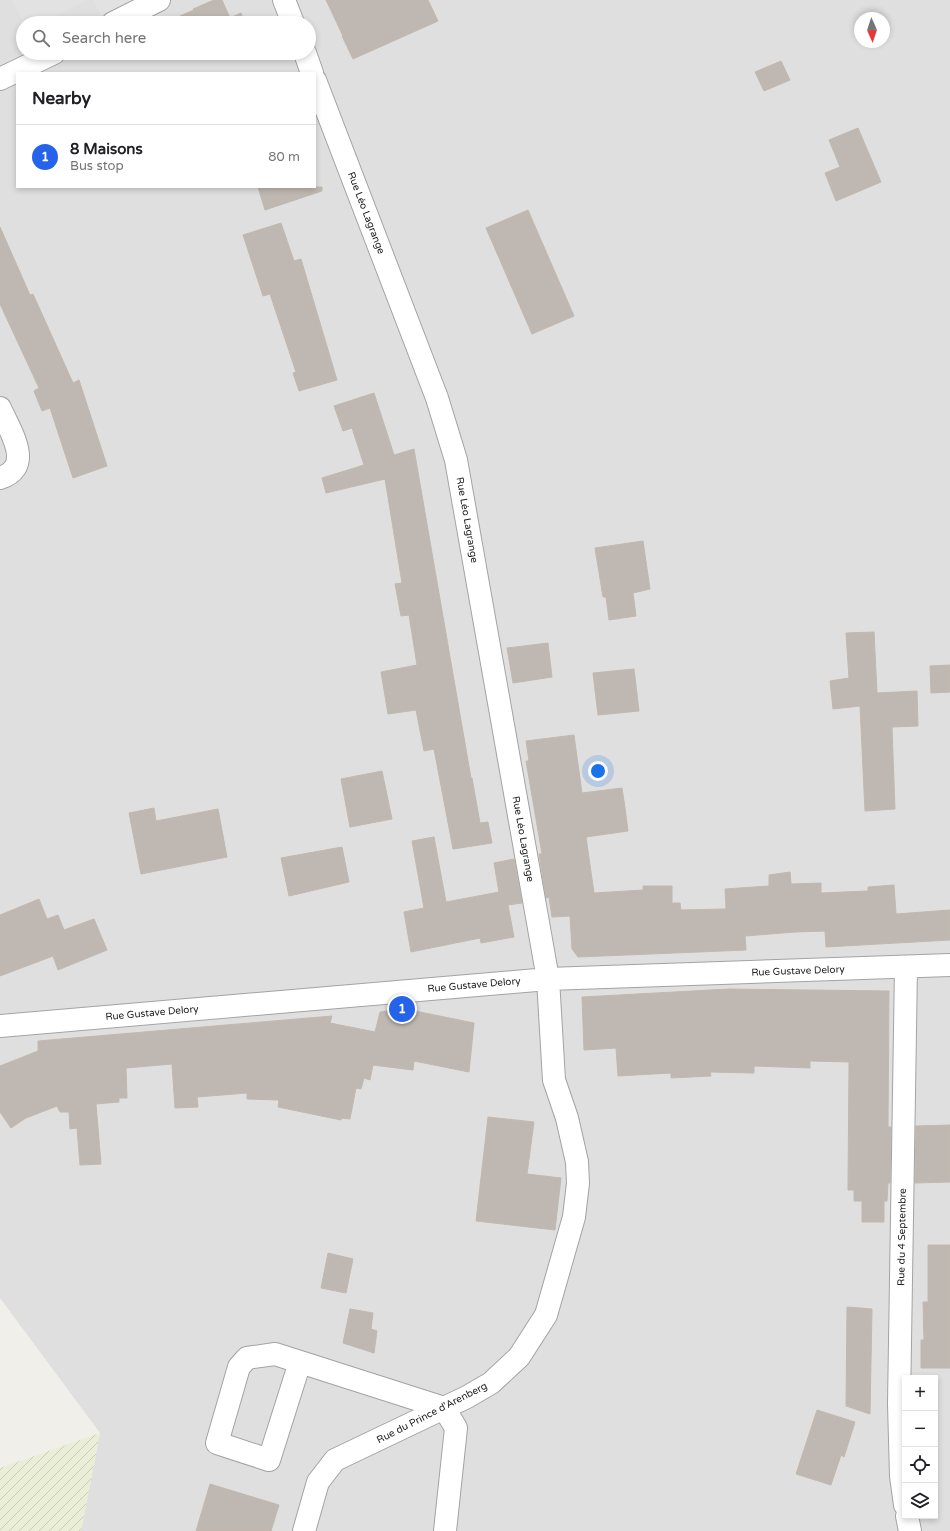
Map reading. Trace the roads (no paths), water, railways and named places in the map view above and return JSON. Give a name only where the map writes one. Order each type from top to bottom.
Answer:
[{"type":"street","points":[[127,16],[159,0]]},
{"type":"street","points":[[284,0],[290,16]]},
{"type":"street","points":[[0,80],[40,60]]},
{"type":"street","points":[[307,60],[312,72]]},
{"type":"street","name":"Rue Léo Lagrange","points":[[316,83],[437,398],[452,446],[465,505],[548,979]]},
{"type":"street","points":[[0,408],[19,454],[18,465],[15,470],[7,476],[0,478]]},
{"type":"street","name":"Rue Gustave Delory","points":[[0,1026],[548,979],[906,968],[950,965]]},
{"type":"street","name":"Rue du 4 Septembre","points":[[902,1483],[899,1404],[906,968]]},
{"type":"street","name":"Rue du Prince d'Arenberg","points":[[304,1531],[318,1482],[335,1460],[444,1408],[491,1383],[519,1357],[546,1316],[574,1217],[578,1183],[577,1162],[567,1118],[554,1080],[548,979]]},
{"type":"street","points":[[300,1362],[269,1460],[217,1443],[239,1367],[247,1358],[275,1354],[444,1408],[456,1428],[445,1531]]},
{"type":"street","points":[[908,1519],[910,1531]]},
{"type":"place","name":"8 Maisons","points":[[402,1009]]}]
